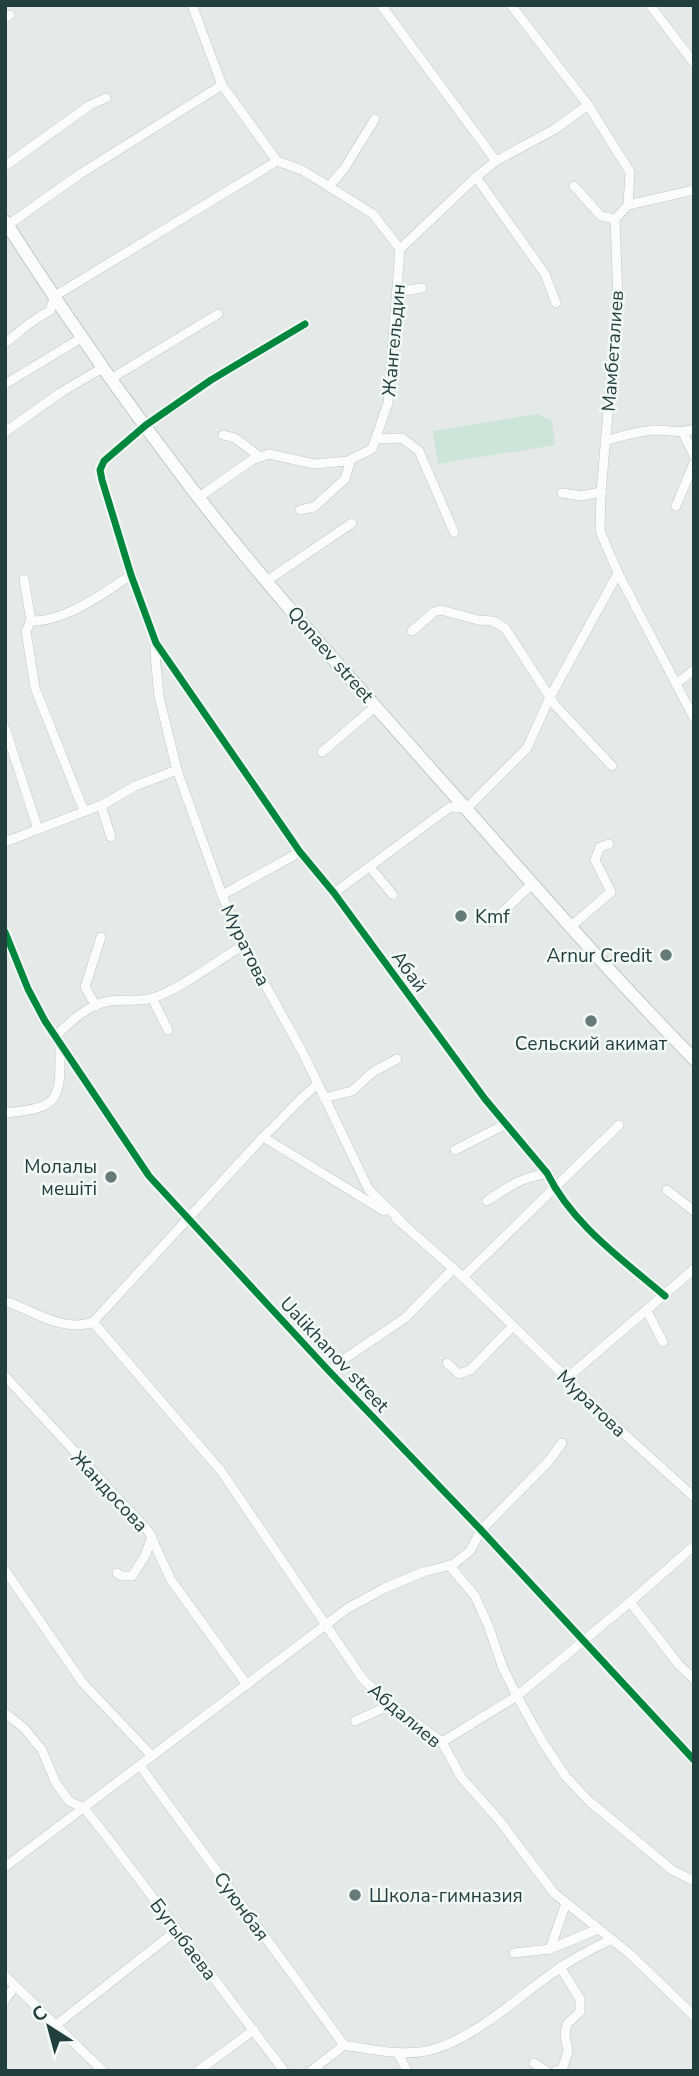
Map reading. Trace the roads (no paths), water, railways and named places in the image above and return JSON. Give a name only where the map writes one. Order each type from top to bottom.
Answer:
[{"type":"main road","name":"Qonaev street","points":[[7,223],[146,425],[268,580],[570,927],[629,993],[693,1057]]},
{"type":"street","points":[[192,5],[222,85],[277,160],[302,170],[373,214],[400,249],[475,177],[496,161],[555,129],[588,104]]},
{"type":"street","points":[[381,5],[496,161]]},
{"type":"street","points":[[511,5],[588,104],[630,172],[628,205]]},
{"type":"street","points":[[650,5],[694,63]]},
{"type":"street","points":[[7,223],[222,85]]},
{"type":"street","points":[[5,166],[90,104],[106,98]]},
{"type":"street","points":[[330,186],[344,169],[375,119]]},
{"type":"street","points":[[5,343],[27,327],[33,319],[50,311],[55,296],[277,160]]},
{"type":"street","points":[[475,177],[545,274],[556,303]]},
{"type":"street","points":[[574,186],[601,216],[615,219],[628,205],[694,190]]},
{"type":"street","name":"Мамбеталиев","points":[[615,219],[618,299],[600,531],[618,573],[694,718]]},
{"type":"street","name":"Жангельдин","points":[[376,439],[388,403],[400,249]]},
{"type":"street","points":[[397,292],[422,288]]},
{"type":"street","points":[[5,432],[60,393],[108,372],[218,314]]},
{"type":"street","points":[[156,643],[131,575],[100,470],[104,461],[146,425],[211,380],[305,324]]},
{"type":"street","points":[[5,384],[83,337]]},
{"type":"street","points":[[605,441],[631,432],[672,430],[683,433],[694,429]]},
{"type":"street","points":[[683,433],[694,455]]},
{"type":"street","points":[[223,435],[235,438],[260,457]]},
{"type":"street","points":[[200,497],[252,460],[269,454],[314,464],[351,459],[372,449],[376,439],[401,438],[419,451],[454,532]]},
{"type":"street","points":[[300,510],[314,507],[345,479],[351,459]]},
{"type":"street","points":[[676,506],[694,463]]},
{"type":"street","points":[[562,493],[581,496],[601,492]]},
{"type":"street","points":[[268,580],[352,523]]},
{"type":"street","points":[[334,893],[450,807],[467,808],[527,748],[550,697],[618,573]]},
{"type":"street","points":[[31,621],[41,622],[93,601],[131,575]]},
{"type":"street","points":[[24,579],[31,621],[26,631],[35,688],[83,811]]},
{"type":"street","points":[[412,631],[434,612],[441,610],[493,621],[505,628],[550,697],[612,766]]},
{"type":"street","points":[[470,629],[480,620]]},
{"type":"street","name":"Муратова","points":[[156,643],[159,697],[177,770],[222,895],[243,945],[318,1084],[369,1191],[694,1497]]},
{"type":"street","name":"Абай","points":[[156,643],[300,852],[334,893],[485,1099],[548,1174],[554,1187],[589,1230],[664,1296]]},
{"type":"street","points":[[676,684],[694,670]]},
{"type":"street","points":[[322,752],[376,706]]},
{"type":"street","points":[[5,728],[38,829]]},
{"type":"street","points":[[5,842],[101,805],[135,786],[177,770]]},
{"type":"street","points":[[101,805],[111,837]]},
{"type":"street","points":[[570,927],[611,892],[595,860],[600,847],[609,844]]},
{"type":"street","points":[[222,895],[300,852]]},
{"type":"street","points":[[370,867],[393,895]]},
{"type":"street","points":[[492,922],[532,884]]},
{"type":"street","name":"Ualikhanov street","points":[[5,932],[28,989],[58,1041],[149,1176],[694,1760]]},
{"type":"street","points":[[96,1006],[85,987],[101,937]]},
{"type":"street","points":[[5,1113],[42,1108],[54,1099],[60,1086],[58,1041],[82,1014],[107,1002],[152,998],[243,945]]},
{"type":"street","points":[[152,998],[168,1030]]},
{"type":"street","points":[[324,1098],[352,1091],[373,1072],[397,1059]]},
{"type":"street","points":[[5,1301],[60,1324],[79,1327],[93,1322],[262,1138],[281,1121],[298,1099],[318,1084]]},
{"type":"street","points":[[455,1150],[506,1124]]},
{"type":"street","points":[[463,1277],[619,1125]]},
{"type":"street","name":"Муратова","points":[[262,1138],[401,1221]]},
{"type":"street","points":[[487,1201],[512,1184],[548,1174]]},
{"type":"street","points":[[667,1190],[694,1211]]},
{"type":"street","points":[[328,1370],[405,1318],[453,1269]]},
{"type":"street","points":[[567,1378],[694,1269]]},
{"type":"street","points":[[647,1311],[663,1342]]},
{"type":"street","name":"Абдалиев","points":[[93,1322],[221,1471],[362,1678],[390,1704],[442,1742],[461,1777],[499,1820],[554,1893],[630,1954],[694,2016]]},
{"type":"street","points":[[447,1363],[459,1374],[470,1370],[513,1326]]},
{"type":"street","name":"Жандосова","points":[[5,1376],[152,1537],[171,1580],[247,1685]]},
{"type":"street","points":[[5,1867],[327,1624],[384,1588],[449,1565],[470,1551],[481,1530],[548,1462],[562,1443]]},
{"type":"street","points":[[117,1573],[121,1576],[132,1576],[145,1556],[152,1537]]},
{"type":"street","points":[[442,1742],[517,1696],[694,1546]]},
{"type":"street","points":[[449,1565],[475,1597],[503,1668],[560,1768],[589,1801],[672,1870],[694,1881]]},
{"type":"street","points":[[5,1570],[82,1682],[152,1756]]},
{"type":"street","points":[[630,1602],[679,1665],[694,1679]]},
{"type":"street","points":[[355,1721],[390,1704]]},
{"type":"street","name":"Бугыбаева","points":[[5,1713],[24,1728],[42,1750],[56,1783],[69,1801],[83,1808],[284,2071]]},
{"type":"street","name":"Суюнбая","points":[[140,1766],[345,2045]]},
{"type":"street","points":[[550,1949],[566,1903]]},
{"type":"street","points":[[514,1953],[550,1949],[598,1929]]},
{"type":"street","points":[[56,2025],[177,1930]]},
{"type":"street","points":[[311,2071],[345,2045],[398,2053],[421,2052],[444,2046],[481,2024],[560,1967],[610,1940]]},
{"type":"street","points":[[556,2071],[562,2070],[568,2051],[565,2035],[568,2024],[580,2012],[580,1999],[560,1967]]},
{"type":"street","points":[[5,1976],[103,2071]]},
{"type":"street","points":[[5,2000],[15,1986]]},
{"type":"street","points":[[198,2071],[254,2030]]},
{"type":"street","points":[[398,2053],[407,2071]]},
{"type":"street","points":[[534,2063],[546,2071]]},
{"type":"place","name":"Kmf","points":[[461,916]]},
{"type":"place","name":"Arnur Credit","points":[[666,955]]},
{"type":"place","name":"Сельский акимат","points":[[591,1021]]},
{"type":"place","name":"Молалы мешіті","points":[[111,1177]]},
{"type":"place","name":"Школа-гимназия","points":[[355,1895]]}]
